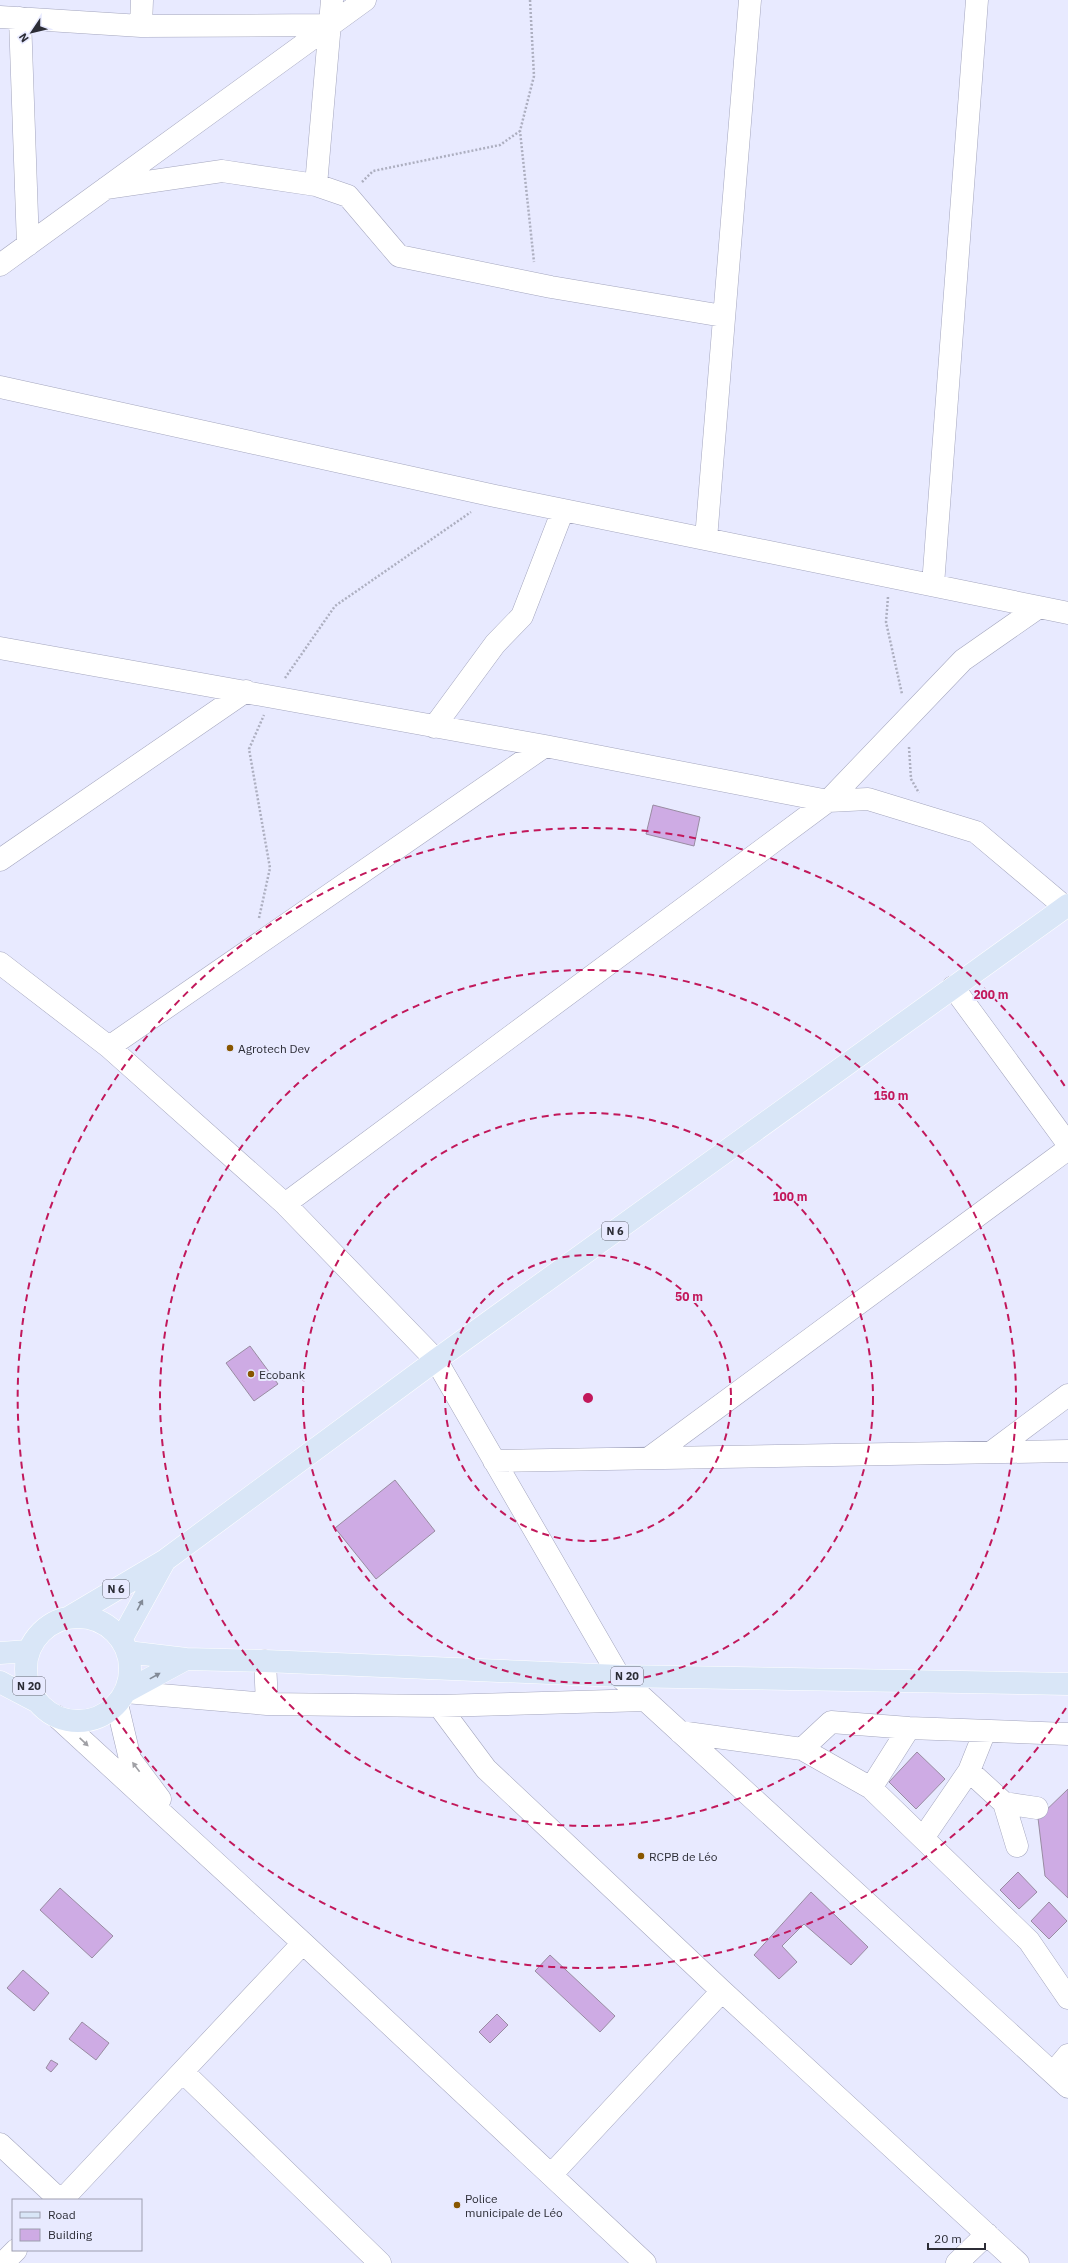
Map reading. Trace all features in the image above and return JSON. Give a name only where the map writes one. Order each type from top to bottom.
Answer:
[{"type":"main road","name":"N 6","points":[[68,1618],[164,1561],[436,1360],[1067,906]]},
{"type":"main road","name":"N 6","points":[[124,1646],[164,1561]]},
{"type":"main road","name":"N 20","points":[[186,1659],[121,1698],[106,1714],[90,1720],[72,1721],[56,1716],[38,1702],[29,1686],[26,1668],[29,1651],[38,1635],[52,1624],[68,1618],[83,1617],[98,1621],[111,1628],[124,1646],[186,1659],[265,1660],[619,1676],[1068,1684]]},
{"type":"main road","points":[[121,1698],[130,1672],[124,1646]]},
{"type":"main road","points":[[0,1653],[29,1651]]},
{"type":"main road","points":[[0,1682],[38,1702]]},
{"type":"street","points":[[141,26],[142,0]]},
{"type":"street","points":[[316,185],[332,0]]},
{"type":"street","points":[[0,264],[365,0]]},
{"type":"street","points":[[706,539],[723,316],[750,0]]},
{"type":"street","points":[[933,585],[977,0]]},
{"type":"street","points":[[28,245],[10,17],[141,26],[330,25]]},
{"type":"street","points":[[106,188],[222,171],[316,185],[348,196],[399,256],[551,286],[723,316]]},
{"type":"street","points":[[0,387],[563,510],[1068,613]]},
{"type":"street","points":[[434,727],[495,644],[522,616],[563,510]]},
{"type":"street","points":[[285,1204],[828,801],[963,660],[1039,607]]},
{"type":"street","points":[[0,648],[246,691],[434,727],[545,746],[828,801],[868,799],[976,832],[1067,906]]},
{"type":"street","points":[[0,860],[246,691]]},
{"type":"street","points":[[109,1047],[545,746]]},
{"type":"street","points":[[0,963],[109,1047],[285,1204],[436,1360],[619,1676],[1060,2080],[1068,2055]]},
{"type":"street","points":[[953,987],[1068,1144]]},
{"type":"street","points":[[649,1458],[1068,1149]]},
{"type":"street","points":[[993,1451],[1068,1396]]},
{"type":"street","points":[[494,1461],[993,1451],[1068,1451]]},
{"type":"street","points":[[265,1660],[267,1704]]},
{"type":"street","points":[[193,1843],[130,1759],[121,1698],[267,1704],[438,1706],[645,1700]]},
{"type":"street","points":[[438,1706],[486,1769],[722,1991],[1018,2263]]},
{"type":"street","points":[[56,1716],[303,1943],[645,2263]]},
{"type":"street","points":[[802,1749],[831,1722],[909,1728],[1068,1734]]},
{"type":"street","points":[[870,1788],[909,1728]]},
{"type":"street","points":[[923,1838],[970,1771],[985,1731]]},
{"type":"street","points":[[680,1732],[802,1749],[870,1788],[1029,1941],[1068,1998]]},
{"type":"street","points":[[970,1771],[1004,1803],[1017,1846]]},
{"type":"street","points":[[1004,1803],[1037,1808]]},
{"type":"street","points":[[62,2199],[303,1943]]},
{"type":"street","points":[[551,2175],[722,1991]]},
{"type":"street","points":[[183,2072],[380,2263]]},
{"type":"street","points":[[0,2144],[60,2199]]},
{"type":"street","points":[[957,2263],[987,2234]]},
{"type":"street","points":[[3,2263],[15,2251]]},
{"type":"path","points":[[530,0],[534,76],[520,131],[534,267],[551,286]]},
{"type":"path","points":[[348,196],[373,171],[500,146],[520,131]]},
{"type":"building","points":[[653,805],[700,817],[694,846],[646,834]]},
{"type":"building","points":[[250,1346],[278,1384],[254,1401],[226,1363]]},
{"type":"building","points":[[395,1480],[435,1531],[376,1579],[335,1528]]},
{"type":"building","points":[[917,1752],[945,1779],[916,1809],[889,1782]]},
{"type":"building","points":[[1068,1789],[1068,1898],[1045,1876],[1038,1818]]},
{"type":"building","points":[[1018,1872],[1037,1892],[1019,1909],[1000,1890]]},
{"type":"building","points":[[60,1888],[113,1936],[92,1958],[40,1910]]},
{"type":"building","points":[[811,1892],[868,1947],[851,1965],[804,1924],[782,1946],[797,1962],[779,1979],[754,1955]]},
{"type":"building","points":[[1049,1902],[1067,1921],[1049,1939],[1031,1921]]},
{"type":"building","points":[[550,1955],[615,2016],[600,2032],[535,1971]]},
{"type":"building","points":[[23,1970],[49,1993],[34,2011],[7,1988]]},
{"type":"building","points":[[497,2014],[508,2025],[490,2043],[479,2032]]},
{"type":"building","points":[[82,2022],[109,2043],[96,2060],[69,2039]]},
{"type":"building","points":[[51,2060],[58,2064],[51,2072],[46,2068]]},
{"type":"place","name":"Agrotech Dev","points":[[230,1048]]},
{"type":"place","name":"Ecobank","points":[[251,1374]]},
{"type":"place","name":"RCPB de Léo","points":[[641,1856]]},
{"type":"place","name":"Police municipale de Léo","points":[[457,2205]]}]
